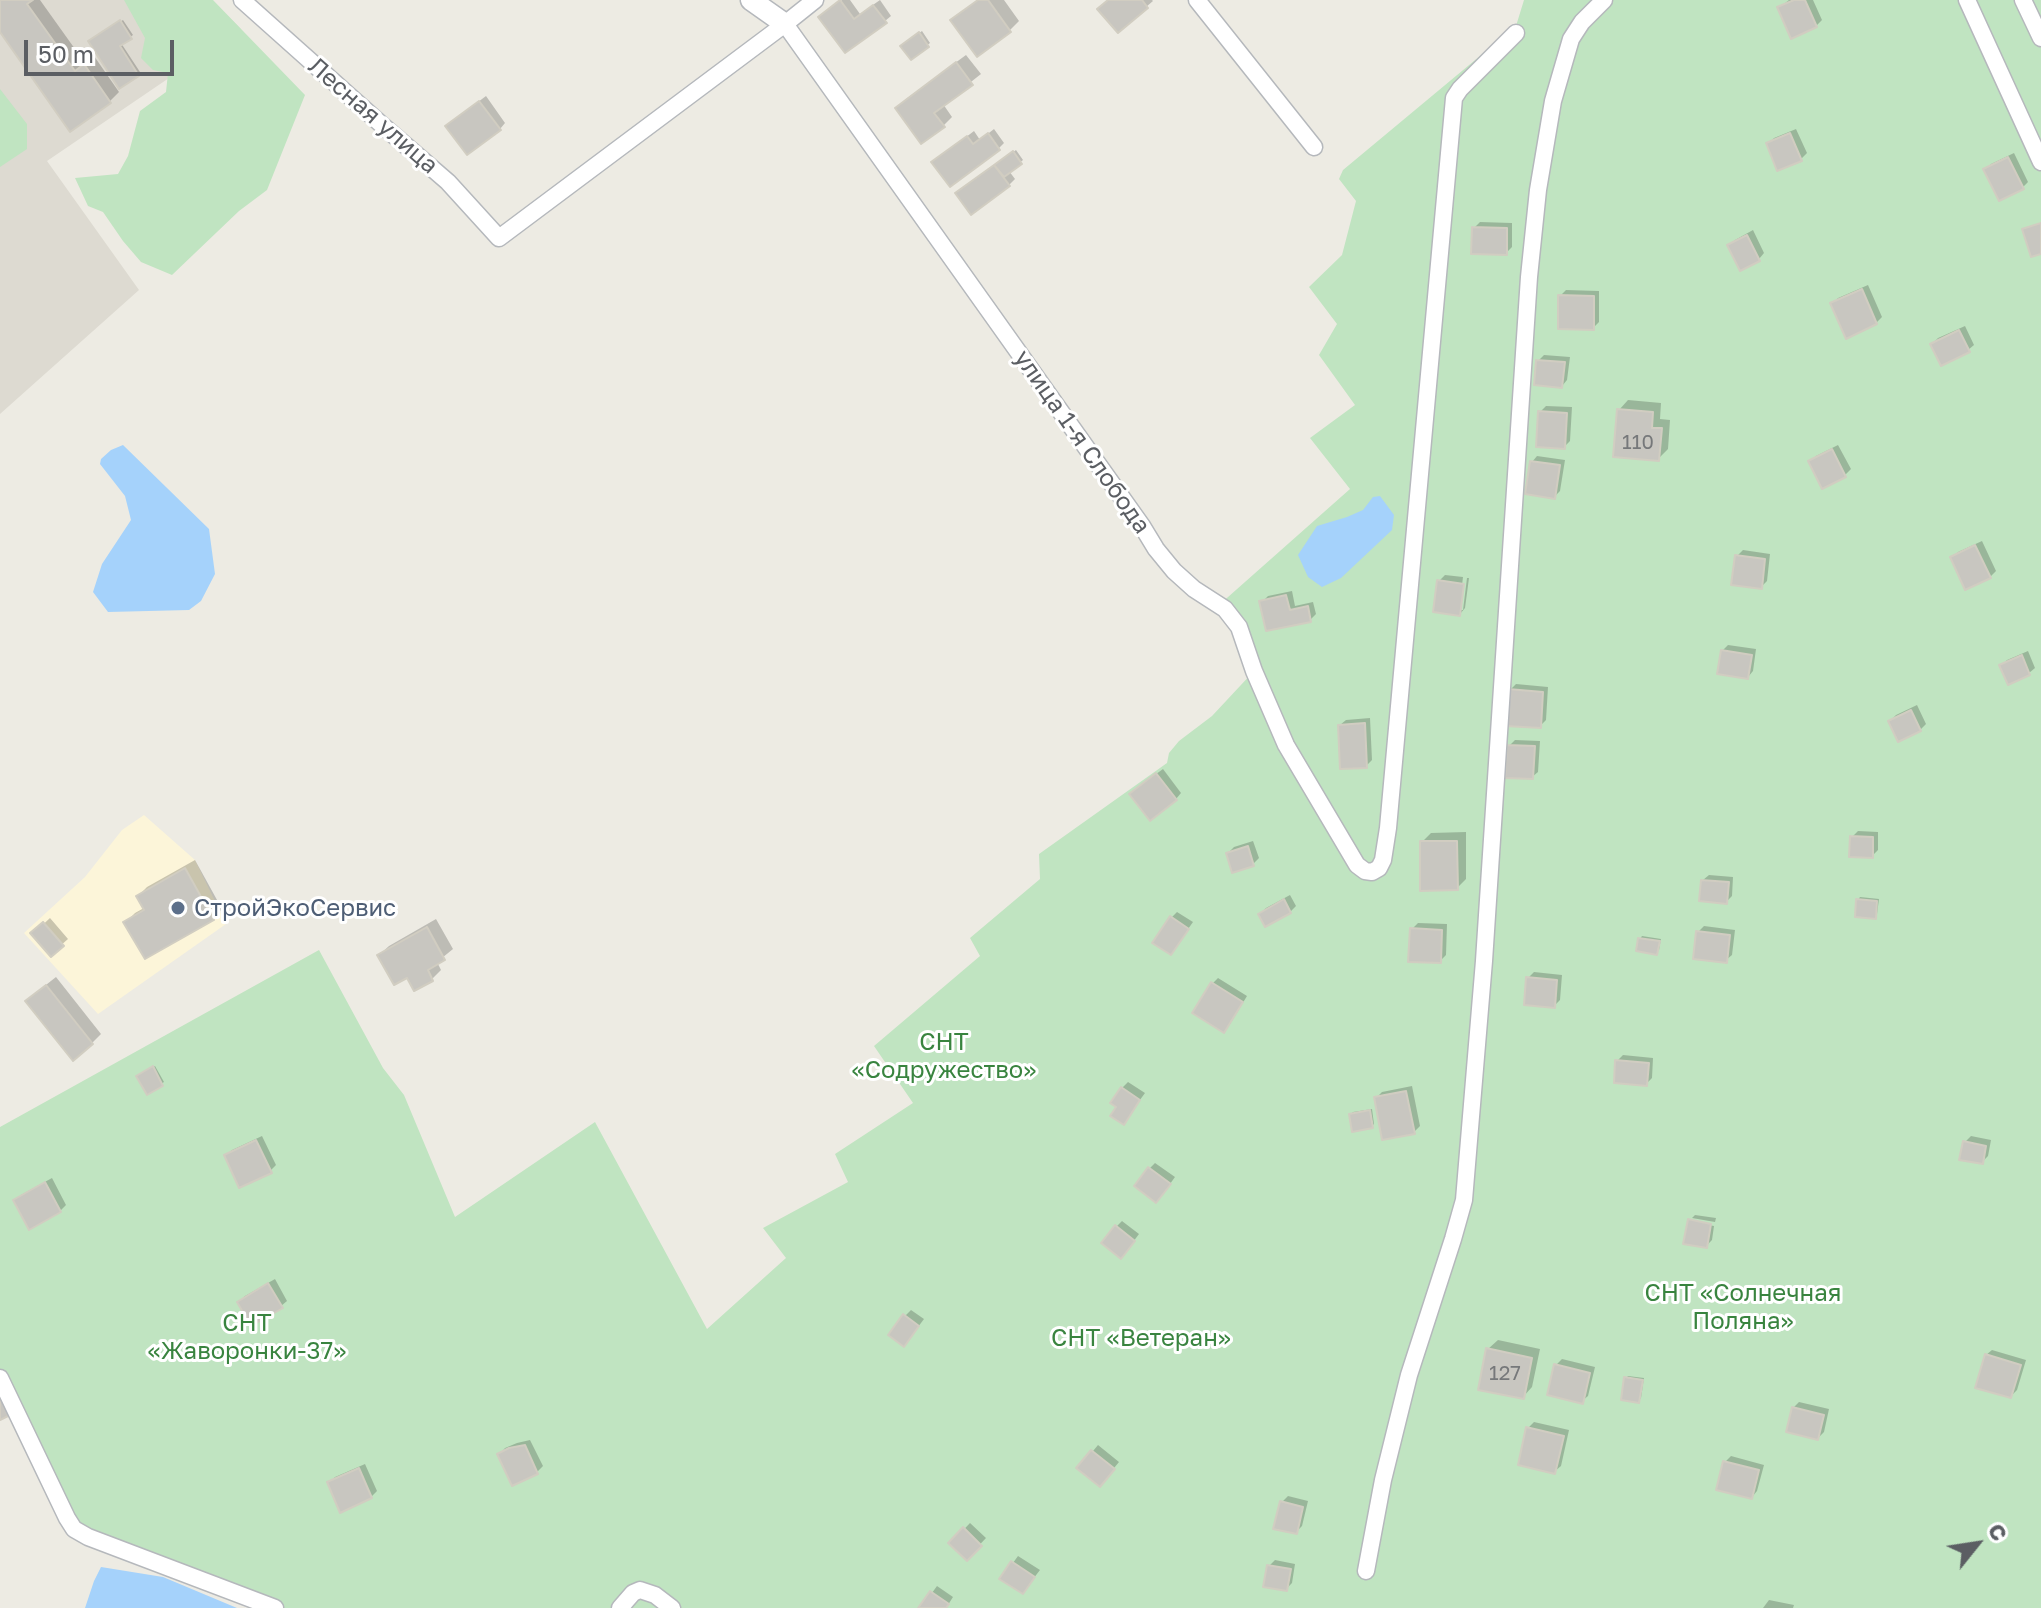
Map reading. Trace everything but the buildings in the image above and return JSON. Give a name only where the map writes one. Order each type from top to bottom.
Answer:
[{"type":"street","name":"Лесная улица","points":[[242,0],[448,182],[499,238],[785,24]]},
{"type":"street","points":[[751,0],[785,24],[815,0]]},
{"type":"street","points":[[1197,0],[1314,147]]},
{"type":"street","points":[[1366,1571],[1383,1480],[1409,1375],[1464,1200],[1484,961],[1529,277],[1538,190],[1553,101],[1571,39],[1582,22],[1604,0]]},
{"type":"street","points":[[1967,0],[2041,162]]},
{"type":"street","points":[[2023,0],[2041,38]]},
{"type":"street","name":"улица 1-я Слобода","points":[[785,24],[1156,549],[1174,571],[1194,589],[1225,609],[1239,627],[1286,745],[1357,865],[1372,872],[1379,868],[1383,860],[1388,828],[1454,98],[1516,33]]},
{"type":"street","points":[[0,1378],[74,1529],[275,1608]]},
{"type":"street","points":[[620,1608],[633,1593],[640,1590],[648,1591],[672,1608]]},
{"type":"shaded area","points":[[0,0],[212,0],[241,29],[47,161],[139,290],[0,414]]},
{"type":"shaded area","points":[[144,815],[195,860],[226,924],[98,1014],[24,933],[85,877],[122,830]]},
{"type":"green space","points":[[124,0],[213,0],[305,95],[267,190],[239,211],[172,275],[141,262],[103,212],[88,206],[75,178],[118,174],[128,156],[140,111],[166,92],[168,73],[153,70],[141,58],[145,38]]},
{"type":"green space","points":[[1524,0],[2041,0],[2041,1608],[275,1608],[74,1529],[0,1377],[0,1127],[319,950],[383,1068],[404,1095],[455,1217],[595,1122],[707,1329],[786,1258],[763,1228],[848,1182],[835,1154],[913,1103],[874,1046],[980,956],[970,938],[1040,879],[1039,854],[1167,763],[1169,753],[1179,741],[1212,716],[1254,671],[1219,605],[1350,489],[1310,438],[1355,405],[1319,355],[1337,324],[1309,287],[1342,255],[1356,201],[1339,179],[1343,170],[1516,26]]},
{"type":"green space","points":[[0,89],[27,124],[27,149],[0,167]]},
{"type":"water","points":[[123,445],[209,529],[215,574],[201,601],[189,610],[108,612],[93,592],[102,564],[131,520],[125,496],[100,464],[111,450]]},
{"type":"water","points":[[1380,496],[1394,515],[1392,530],[1341,578],[1322,587],[1308,577],[1298,555],[1317,526],[1363,510],[1373,497]]},
{"type":"water","points":[[101,1567],[163,1577],[237,1608],[85,1608]]},
{"type":"place","name":"СтройЭкоСервис","points":[[178,908]]},
{"type":"park label","name":"СНТ «Содружество»","points":[[944,1056]]},
{"type":"park label","name":"СНТ «Солнечная Поляна»","points":[[1743,1307]]},
{"type":"park label","name":"СНТ «Жаворонки-37»","points":[[247,1337]]},
{"type":"park label","name":"СНТ «Ветеран»","points":[[1141,1338]]}]
